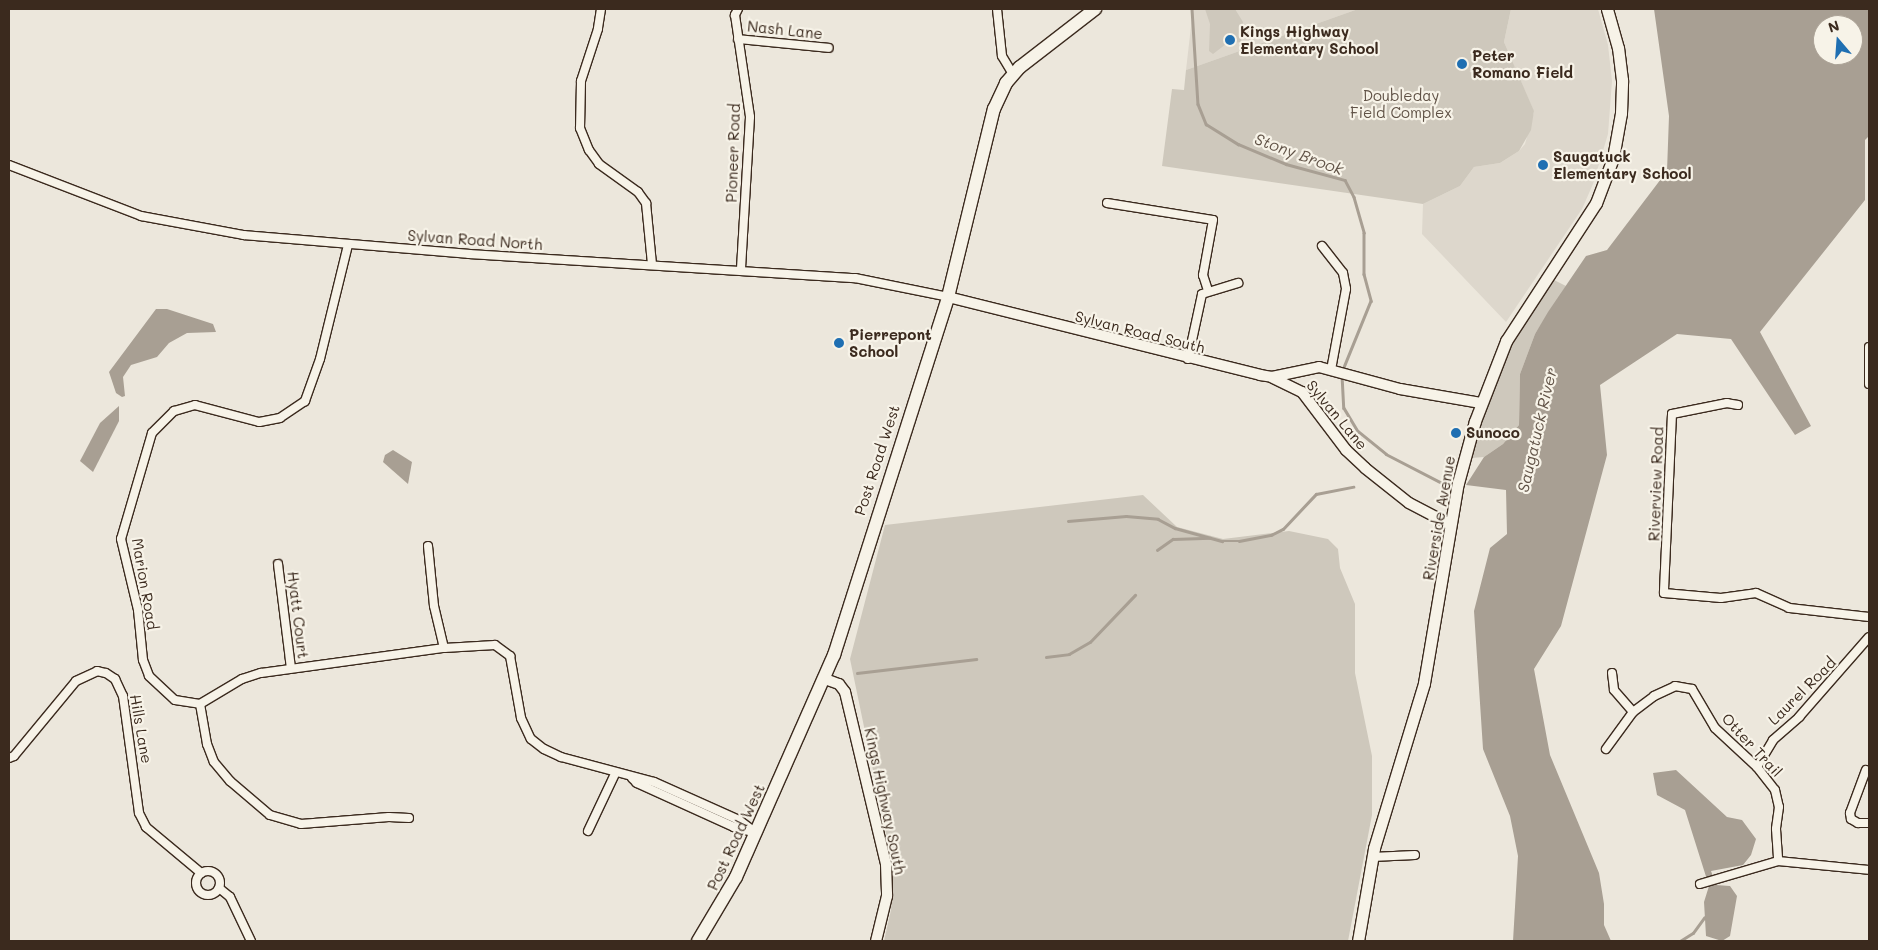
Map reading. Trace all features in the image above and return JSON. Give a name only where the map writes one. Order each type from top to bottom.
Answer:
[{"type":"main road","name":"Post Road West","points":[[698,941],[722,903],[756,833],[825,679],[948,298],[988,126],[1002,91],[1013,74],[1045,45],[1095,9]]},
{"type":"main road","name":"Riverside Avenue","points":[[1358,941],[1372,857],[1424,683],[1458,486],[1481,403],[1506,341],[1586,221],[1610,169],[1619,130],[1622,80],[1618,48],[1607,9]]},
{"type":"street","points":[[600,9],[598,29],[581,80],[580,128],[589,150],[599,164],[638,192],[646,203],[652,264]]},
{"type":"street","name":"Pioneer Road","points":[[738,9],[735,15],[750,117],[741,270]]},
{"type":"street","points":[[997,9],[1002,56],[1013,74]]},
{"type":"street","name":"Nash Lane","points":[[738,39],[829,48]]},
{"type":"street","name":"Sylvan Road North","points":[[9,165],[95,200],[156,220],[244,235],[348,244],[875,280],[948,298]]},
{"type":"street","points":[[1107,203],[1213,220],[1203,275],[1208,290]]},
{"type":"street","name":"Marion Road","points":[[200,704],[182,703],[167,696],[149,676],[144,660],[138,610],[122,539],[149,440],[165,418],[185,408],[211,407],[240,418],[270,421],[288,415],[305,402],[320,359],[348,244]]},
{"type":"street","points":[[1322,246],[1337,262],[1346,289],[1335,371]]},
{"type":"street","points":[[1188,359],[1197,304],[1208,290],[1238,282]]},
{"type":"street","name":"Sylvan Road South","points":[[948,298],[1188,359],[1272,377],[1313,367],[1406,390],[1481,403]]},
{"type":"street","points":[[1869,347],[1869,384]]},
{"type":"street","name":"Sylvan Road South","points":[[1302,392],[1299,381],[1303,374],[1335,371]]},
{"type":"street","name":"Sylvan Lane","points":[[1272,377],[1302,392],[1352,457],[1409,503],[1451,525]]},
{"type":"street","name":"Riverview Road","points":[[1738,404],[1727,403],[1672,414],[1664,593],[1714,598],[1756,593],[1789,608],[1869,617]]},
{"type":"street","points":[[428,546],[434,606],[444,648]]},
{"type":"street","name":"Hyatt Court","points":[[278,564],[292,668]]},
{"type":"street","name":"Laurel Road","points":[[1757,767],[1772,740],[1799,717],[1869,637]]},
{"type":"street","points":[[409,818],[389,817],[301,824],[270,815],[230,781],[214,762],[206,744],[200,704],[249,675],[487,643],[503,649],[512,661],[521,718],[531,739],[561,757],[632,778],[637,783],[734,827],[756,833]]},
{"type":"street","name":"Hills Lane","points":[[9,758],[14,756],[76,681],[97,671],[106,673],[115,679],[123,696],[138,813],[146,827],[201,873],[209,871],[216,874],[220,880],[219,888],[230,897],[251,941]]},
{"type":"street","points":[[1612,673],[1614,690],[1633,712]]},
{"type":"street","name":"Kings Highway South","points":[[825,679],[839,684],[845,692],[886,864],[887,896],[876,941]]},
{"type":"street","name":"Otter Trail","points":[[1606,748],[1633,712],[1670,688],[1692,689],[1715,728],[1757,767],[1775,790],[1779,807],[1776,829],[1778,861]]},
{"type":"street","points":[[1866,770],[1850,813],[1851,819],[1858,823],[1869,823]]},
{"type":"street","points":[[588,831],[616,774]]},
{"type":"street","points":[[1372,857],[1416,855]]},
{"type":"street","points":[[1701,883],[1778,861],[1869,870]]},
{"type":"street","points":[[201,873],[196,883],[200,893],[211,895],[219,888]]},
{"type":"shaded area","name":"Kings Highway Elementary School","points":[[1193,9],[1358,9],[1186,70]]},
{"type":"shaded area","name":"Saugatuck Elementary School","points":[[1511,9],[1598,9],[1608,45],[1612,81],[1608,134],[1593,184],[1582,209],[1506,322],[1422,234],[1423,204],[1460,186],[1474,167],[1500,163],[1519,151],[1525,144],[1534,112],[1504,42]]},
{"type":"green space","points":[[1205,9],[1235,9],[1243,22],[1241,42],[1226,44],[1213,54],[1209,51],[1210,24]]},
{"type":"green space","name":"Doubleday Field Complex","points":[[1358,9],[1511,9],[1504,42],[1534,111],[1531,130],[1519,151],[1500,163],[1474,167],[1460,186],[1423,204],[1162,166],[1172,89],[1184,90],[1186,70]]},
{"type":"green space","points":[[1554,280],[1566,286],[1535,334],[1520,374],[1519,425],[1503,444],[1484,457],[1471,458],[1482,418],[1503,364],[1521,328]]},
{"type":"green space","points":[[1143,495],[1177,527],[1223,539],[1289,531],[1328,539],[1338,549],[1340,568],[1355,604],[1355,673],[1372,756],[1372,815],[1348,941],[884,941],[891,910],[893,867],[850,659],[885,525]]},
{"type":"water","name":"Saugatuck River","points":[[1654,9],[1869,9],[1869,136],[1865,140],[1865,200],[1760,332],[1811,426],[1795,435],[1731,339],[1677,334],[1600,385],[1607,455],[1561,626],[1534,669],[1550,755],[1599,873],[1604,904],[1604,925],[1611,941],[1513,941],[1518,856],[1510,816],[1483,749],[1474,611],[1490,548],[1507,534],[1506,490],[1466,485],[1484,457],[1503,444],[1519,425],[1520,374],[1535,334],[1548,312],[1586,256],[1607,250],[1667,171],[1669,116]]},
{"type":"water","points":[[156,309],[167,309],[213,324],[216,332],[187,333],[169,343],[157,357],[131,365],[123,377],[125,396],[122,397],[116,393],[109,372]]},
{"type":"water","points":[[119,406],[119,421],[93,472],[80,461],[100,423]]},
{"type":"water","points":[[393,450],[412,462],[408,484],[383,462],[385,455]]},
{"type":"water","points":[[1676,770],[1727,817],[1742,820],[1756,839],[1751,855],[1743,865],[1711,871],[1716,885],[1730,886],[1737,896],[1730,936],[1722,941],[1706,936],[1704,902],[1709,886],[1685,810],[1657,795],[1653,773]]},
{"type":"waterway","name":"Stony Brook","points":[[1192,9],[1198,104],[1206,124],[1238,144],[1286,164],[1345,180],[1354,197],[1364,233],[1364,274],[1371,301],[1343,370]]},
{"type":"waterway","name":"Stony Brook","points":[[1342,375],[1344,408],[1358,431],[1386,454],[1448,486],[1454,486]]},
{"type":"waterway","points":[[1068,521],[1126,516],[1158,519],[1175,528],[1222,541],[1239,541],[1271,535],[1283,529],[1316,494],[1353,487]]},
{"type":"waterway","points":[[1157,550],[1173,539],[1210,538]]},
{"type":"waterway","points":[[1046,657],[1069,654],[1090,642],[1135,595]]},
{"type":"waterway","points":[[857,673],[976,659]]},
{"type":"waterway","points":[[1680,941],[1693,933],[1704,918]]},
{"type":"place","name":"Kings Highway Elementary School","points":[[1230,40]]},
{"type":"place","name":"Peter Romano Field","points":[[1462,64]]},
{"type":"place","name":"Saugatuck Elementary School","points":[[1543,165]]},
{"type":"place","name":"Pierrepont School","points":[[839,343]]},
{"type":"place","name":"Sunoco","points":[[1456,433]]}]
